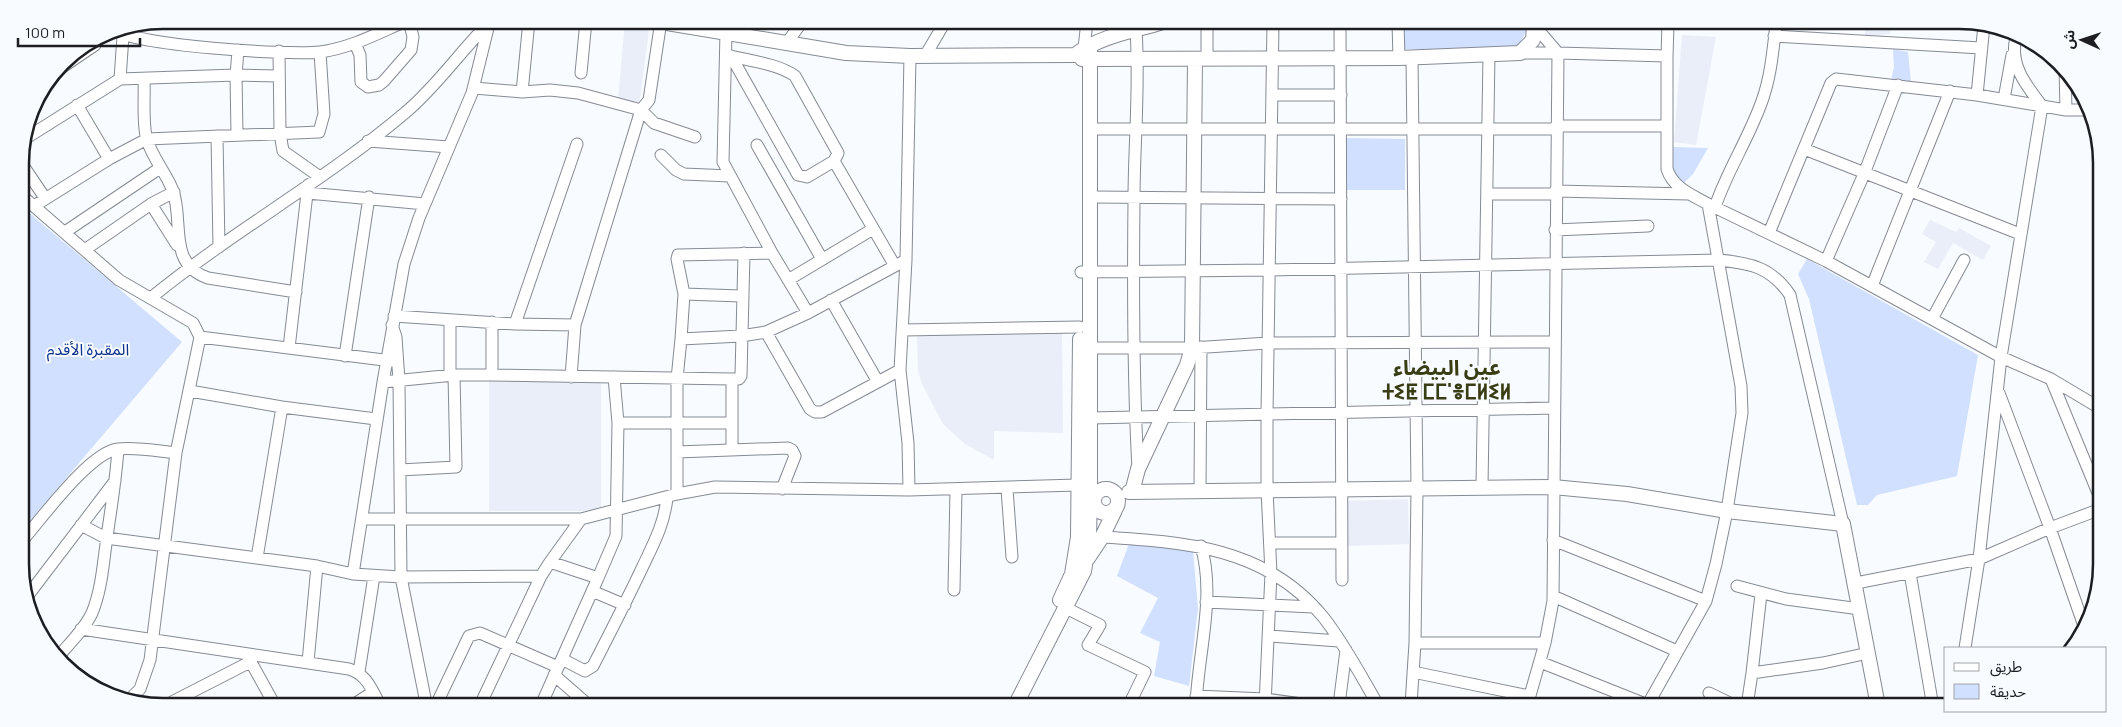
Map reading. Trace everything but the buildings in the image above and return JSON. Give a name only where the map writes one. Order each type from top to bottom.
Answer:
[{"type":"main road","points":[[706,29],[846,53],[925,56],[1085,51],[1138,59],[1201,60],[1406,58],[1520,53],[1533,40],[1534,29]]},
{"type":"main road","points":[[1085,51],[1139,29]]},
{"type":"main road","points":[[1085,51],[1091,128],[1091,197],[1080,327],[1088,488],[1093,505],[1087,560]]},
{"type":"main road","points":[[1010,698],[1072,574],[1088,488],[1090,348],[1086,272],[1085,51]]},
{"type":"main road","points":[[1093,505],[1103,513],[1116,506],[1131,492],[1138,469],[1196,347],[1193,270],[1195,127],[1201,60]]},
{"type":"main road","points":[[1088,488],[1131,492],[1554,487],[1626,494],[1727,511],[1843,524],[1856,583],[1876,698]]},
{"type":"main road","points":[[1019,698],[1078,584],[1087,560],[1102,537],[1116,506],[1116,495],[1088,488]]},
{"type":"street","points":[[125,34],[238,50],[320,52],[355,43],[388,29]]},
{"type":"street","points":[[355,43],[360,55],[361,82],[368,87],[380,85],[411,50],[413,37],[410,29]]},
{"type":"street","points":[[152,297],[191,266],[308,189],[320,177],[407,111],[429,90],[484,29]]},
{"type":"street","points":[[425,698],[401,577],[399,381],[392,361],[393,320],[404,264],[425,204],[474,88],[488,29]]},
{"type":"street","points":[[522,92],[528,29]]},
{"type":"street","points":[[581,73],[585,29]]},
{"type":"street","points":[[571,376],[575,325],[641,110],[649,100],[658,29]]},
{"type":"street","points":[[786,44],[797,29]]},
{"type":"street","points":[[925,56],[941,29]]},
{"type":"street","points":[[1085,51],[1087,29]]},
{"type":"street","points":[[1201,60],[1206,29]]},
{"type":"street","points":[[1265,698],[1271,573],[1267,490],[1273,29]]},
{"type":"street","points":[[1340,29],[1342,129],[1340,490],[1342,580]]},
{"type":"street","points":[[1399,29],[1406,58],[1414,130],[1417,489],[1415,643],[1412,698]]},
{"type":"street","points":[[1529,698],[1545,643],[1553,596],[1554,265],[1558,53],[1538,29]]},
{"type":"street","points":[[1668,29],[1666,126],[1667,169],[1670,180],[1711,206],[1826,261],[2002,357],[2051,379],[2093,404]]},
{"type":"street","points":[[1136,30],[1138,59],[1134,198],[1133,348],[1138,469]]},
{"type":"street","points":[[1652,698],[1706,602],[1727,511],[1742,400],[1718,260],[1711,206],[1722,187],[1762,102],[1770,71],[1775,30],[1981,48]]},
{"type":"street","points":[[1977,95],[1983,31]]},
{"type":"street","points":[[726,32],[729,55],[722,156],[730,176],[772,253],[808,313]]},
{"type":"street","points":[[118,37],[120,80]]},
{"type":"street","points":[[2004,100],[2015,43]]},
{"type":"street","points":[[1965,647],[1979,559],[2002,357],[2020,234],[2042,106],[2020,76],[2015,43]]},
{"type":"street","points":[[237,135],[236,74],[238,50]]},
{"type":"street","points":[[279,51],[280,132],[284,151],[320,177]]},
{"type":"street","points":[[34,206],[109,159],[147,139],[280,132],[315,133],[321,130],[324,114],[320,52]]},
{"type":"street","points":[[1520,53],[1668,56]]},
{"type":"street","points":[[1482,488],[1487,194],[1486,128],[1489,54]]},
{"type":"street","points":[[729,55],[790,72],[795,76],[838,153],[834,161],[807,177],[798,175],[729,55]]},
{"type":"street","points":[[909,490],[908,443],[900,370],[906,260],[910,56]]},
{"type":"street","points":[[32,135],[120,80],[236,74],[279,76]]},
{"type":"street","points":[[144,79],[147,139],[160,168],[174,192],[180,249]]},
{"type":"street","points":[[1769,233],[1834,79],[1898,84],[2066,110],[2082,110]]},
{"type":"street","points":[[2065,80],[2066,110]]},
{"type":"street","points":[[1826,261],[1864,174],[1898,84]]},
{"type":"street","points":[[474,88],[522,92],[550,90],[569,92],[641,110],[654,123],[695,137]]},
{"type":"street","points":[[1872,286],[1950,91]]},
{"type":"street","points":[[1273,95],[1341,95]]},
{"type":"street","points":[[77,105],[109,159]]},
{"type":"street","points":[[1091,128],[1195,127],[1414,130],[1666,126]]},
{"type":"street","points":[[217,136],[219,247]]},
{"type":"street","points":[[368,142],[449,147]]},
{"type":"street","points":[[515,324],[577,144]]},
{"type":"street","points":[[757,145],[822,259]]},
{"type":"street","points":[[1804,149],[2020,234]]},
{"type":"street","points":[[661,155],[680,172],[730,176]]},
{"type":"street","points":[[834,161],[895,266]]},
{"type":"street","points":[[65,232],[160,168]]},
{"type":"street","points":[[29,174],[45,198]]},
{"type":"street","points":[[308,189],[425,204]]},
{"type":"street","points":[[289,348],[308,189]]},
{"type":"street","points":[[86,249],[151,204],[174,192]]},
{"type":"street","points":[[1487,194],[1691,194]]},
{"type":"street","points":[[1091,197],[1194,196],[1341,199]]},
{"type":"street","points":[[345,356],[369,197]]},
{"type":"street","points":[[29,202],[86,249],[119,280],[152,297],[193,322],[200,337],[176,453],[148,672],[140,689],[134,695]]},
{"type":"street","points":[[151,204],[191,266],[201,276],[296,292]]},
{"type":"street","points":[[1555,230],[1648,226]]},
{"type":"street","points":[[788,280],[873,229]]},
{"type":"street","points":[[383,382],[452,376],[492,375],[739,379],[741,376],[744,253]]},
{"type":"street","points":[[439,698],[470,636],[480,633],[558,667],[589,670],[625,605],[663,522],[672,496],[677,452],[677,379],[684,294],[677,259],[678,255],[772,253]]},
{"type":"street","points":[[681,339],[741,336],[766,332],[808,313],[906,260]]},
{"type":"street","points":[[1086,272],[1554,265],[1718,260],[1746,263],[1765,270],[1781,281],[1790,295],[1843,524]]},
{"type":"street","points":[[1932,319],[1964,260]]},
{"type":"street","points":[[684,294],[742,296]]},
{"type":"street","points":[[831,300],[878,382]]},
{"type":"street","points":[[393,320],[450,320],[575,325]]},
{"type":"street","points":[[400,470],[456,467],[450,320]]},
{"type":"street","points":[[492,322],[492,375]]},
{"type":"street","points":[[903,330],[1080,327]]},
{"type":"street","points":[[766,332],[810,408],[815,412],[822,412],[900,370]]},
{"type":"street","points":[[200,337],[392,361]]},
{"type":"street","points":[[1090,348],[1485,341],[1554,342]]},
{"type":"street","points":[[1196,347],[1200,415],[1200,490]]},
{"type":"street","points":[[353,574],[376,419],[383,382],[392,361]]},
{"type":"street","points":[[544,698],[616,536],[618,423],[614,377]]},
{"type":"street","points":[[732,379],[732,450]]},
{"type":"street","points":[[2051,379],[2093,482]]},
{"type":"street","points":[[190,391],[282,407],[376,419]]},
{"type":"street","points":[[1998,392],[2050,528],[2082,619]]},
{"type":"street","points":[[257,558],[282,407]]},
{"type":"street","points":[[1090,418],[1553,408]]},
{"type":"street","points":[[618,423],[732,423]]},
{"type":"street","points":[[677,452],[788,448],[792,450],[795,456],[782,489]]},
{"type":"street","points":[[29,533],[86,468],[108,452],[118,449],[176,453]]},
{"type":"street","points":[[62,652],[91,614],[97,599],[116,480],[118,449]]},
{"type":"street","points":[[31,591],[116,480]]},
{"type":"street","points":[[362,519],[581,520],[672,496],[715,487],[909,490],[1088,488]]},
{"type":"street","points":[[1007,489],[1012,557]]},
{"type":"street","points":[[954,590],[956,490]]},
{"type":"street","points":[[1856,583],[1979,559],[2050,528],[2093,512]]},
{"type":"street","points":[[483,698],[541,576],[581,520]]},
{"type":"street","points":[[81,525],[106,538],[317,566],[353,574],[401,577],[541,576]]},
{"type":"street","points":[[1102,537],[1175,542],[1201,546],[1244,560],[1271,573],[1313,607],[1342,646],[1374,698]]},
{"type":"street","points":[[1553,540],[1706,602]]},
{"type":"street","points":[[1270,543],[1341,543]]},
{"type":"street","points":[[1196,698],[1206,602],[1207,566],[1201,546]]},
{"type":"street","points":[[550,562],[598,578]]},
{"type":"street","points":[[308,662],[317,566]]},
{"type":"street","points":[[1910,573],[1931,698]]},
{"type":"street","points":[[374,576],[359,672],[376,698]]},
{"type":"street","points":[[1737,586],[1761,594],[1860,609]]},
{"type":"street","points":[[592,591],[625,605]]},
{"type":"street","points":[[1748,698],[1761,594]]},
{"type":"street","points":[[1553,596],[1677,651]]},
{"type":"street","points":[[1206,602],[1270,607],[1313,607]]},
{"type":"street","points":[[1066,608],[1100,625],[1088,645],[1145,672],[1133,698]]},
{"type":"street","points":[[81,629],[248,658],[308,662],[359,672]]},
{"type":"street","points":[[1269,636],[1342,646]]},
{"type":"street","points":[[1415,643],[1545,643]]},
{"type":"street","points":[[1339,698],[1342,646]]},
{"type":"street","points":[[1752,673],[1822,663],[1868,653]]},
{"type":"street","points":[[179,698],[248,658]]},
{"type":"street","points":[[248,658],[270,698]]},
{"type":"street","points":[[1540,662],[1630,698]]},
{"type":"street","points":[[558,667],[582,698]]},
{"type":"street","points":[[1414,672],[1516,698]]},
{"type":"street","points":[[1709,693],[1719,698]]},
{"type":"shaded area","points":[[624,29],[649,29],[639,106],[618,100]]},
{"type":"shaded area","points":[[1865,29],[1891,29],[1890,34],[1865,36]]},
{"type":"shaded area","points":[[1682,35],[1716,37],[1696,145],[1674,142]]},
{"type":"shaded area","points":[[1930,220],[1956,232],[1959,228],[1991,246],[1983,260],[1953,243],[1938,269],[1924,262],[1936,242],[1922,234]]},
{"type":"shaded area","points":[[1062,332],[1063,433],[994,431],[994,460],[965,444],[943,424],[922,384],[918,370],[917,333]]},
{"type":"shaded area","points":[[489,380],[601,380],[601,511],[489,511]]},
{"type":"shaded area","points":[[1408,499],[1409,544],[1347,546],[1346,501]]},
{"type":"green space","points":[[1404,29],[1527,30],[1519,44],[1503,50],[1405,49]]},
{"type":"green space","points":[[1893,49],[1908,52],[1911,82],[1891,80],[1894,67]]},
{"type":"green space","points":[[1346,138],[1405,139],[1405,190],[1346,190]]},
{"type":"green space","points":[[1673,147],[1708,148],[1693,174],[1684,183],[1673,171]]},
{"type":"green space","name":"المقبرة الأقدم","points":[[29,213],[182,342],[29,522]]},
{"type":"green space","points":[[1807,259],[1978,355],[1957,476],[1877,495],[1868,505],[1857,505],[1809,299],[1798,274]]},
{"type":"green space","points":[[1129,544],[1193,551],[1198,608],[1189,686],[1154,676],[1160,642],[1140,633],[1158,598],[1117,576]]},
{"type":"district","name":"عين البيضاء ⵜⵉⵟ ⵎⵎ'ⴻⵎⵍⵉⵍ","points":[[1447,379]]}]
